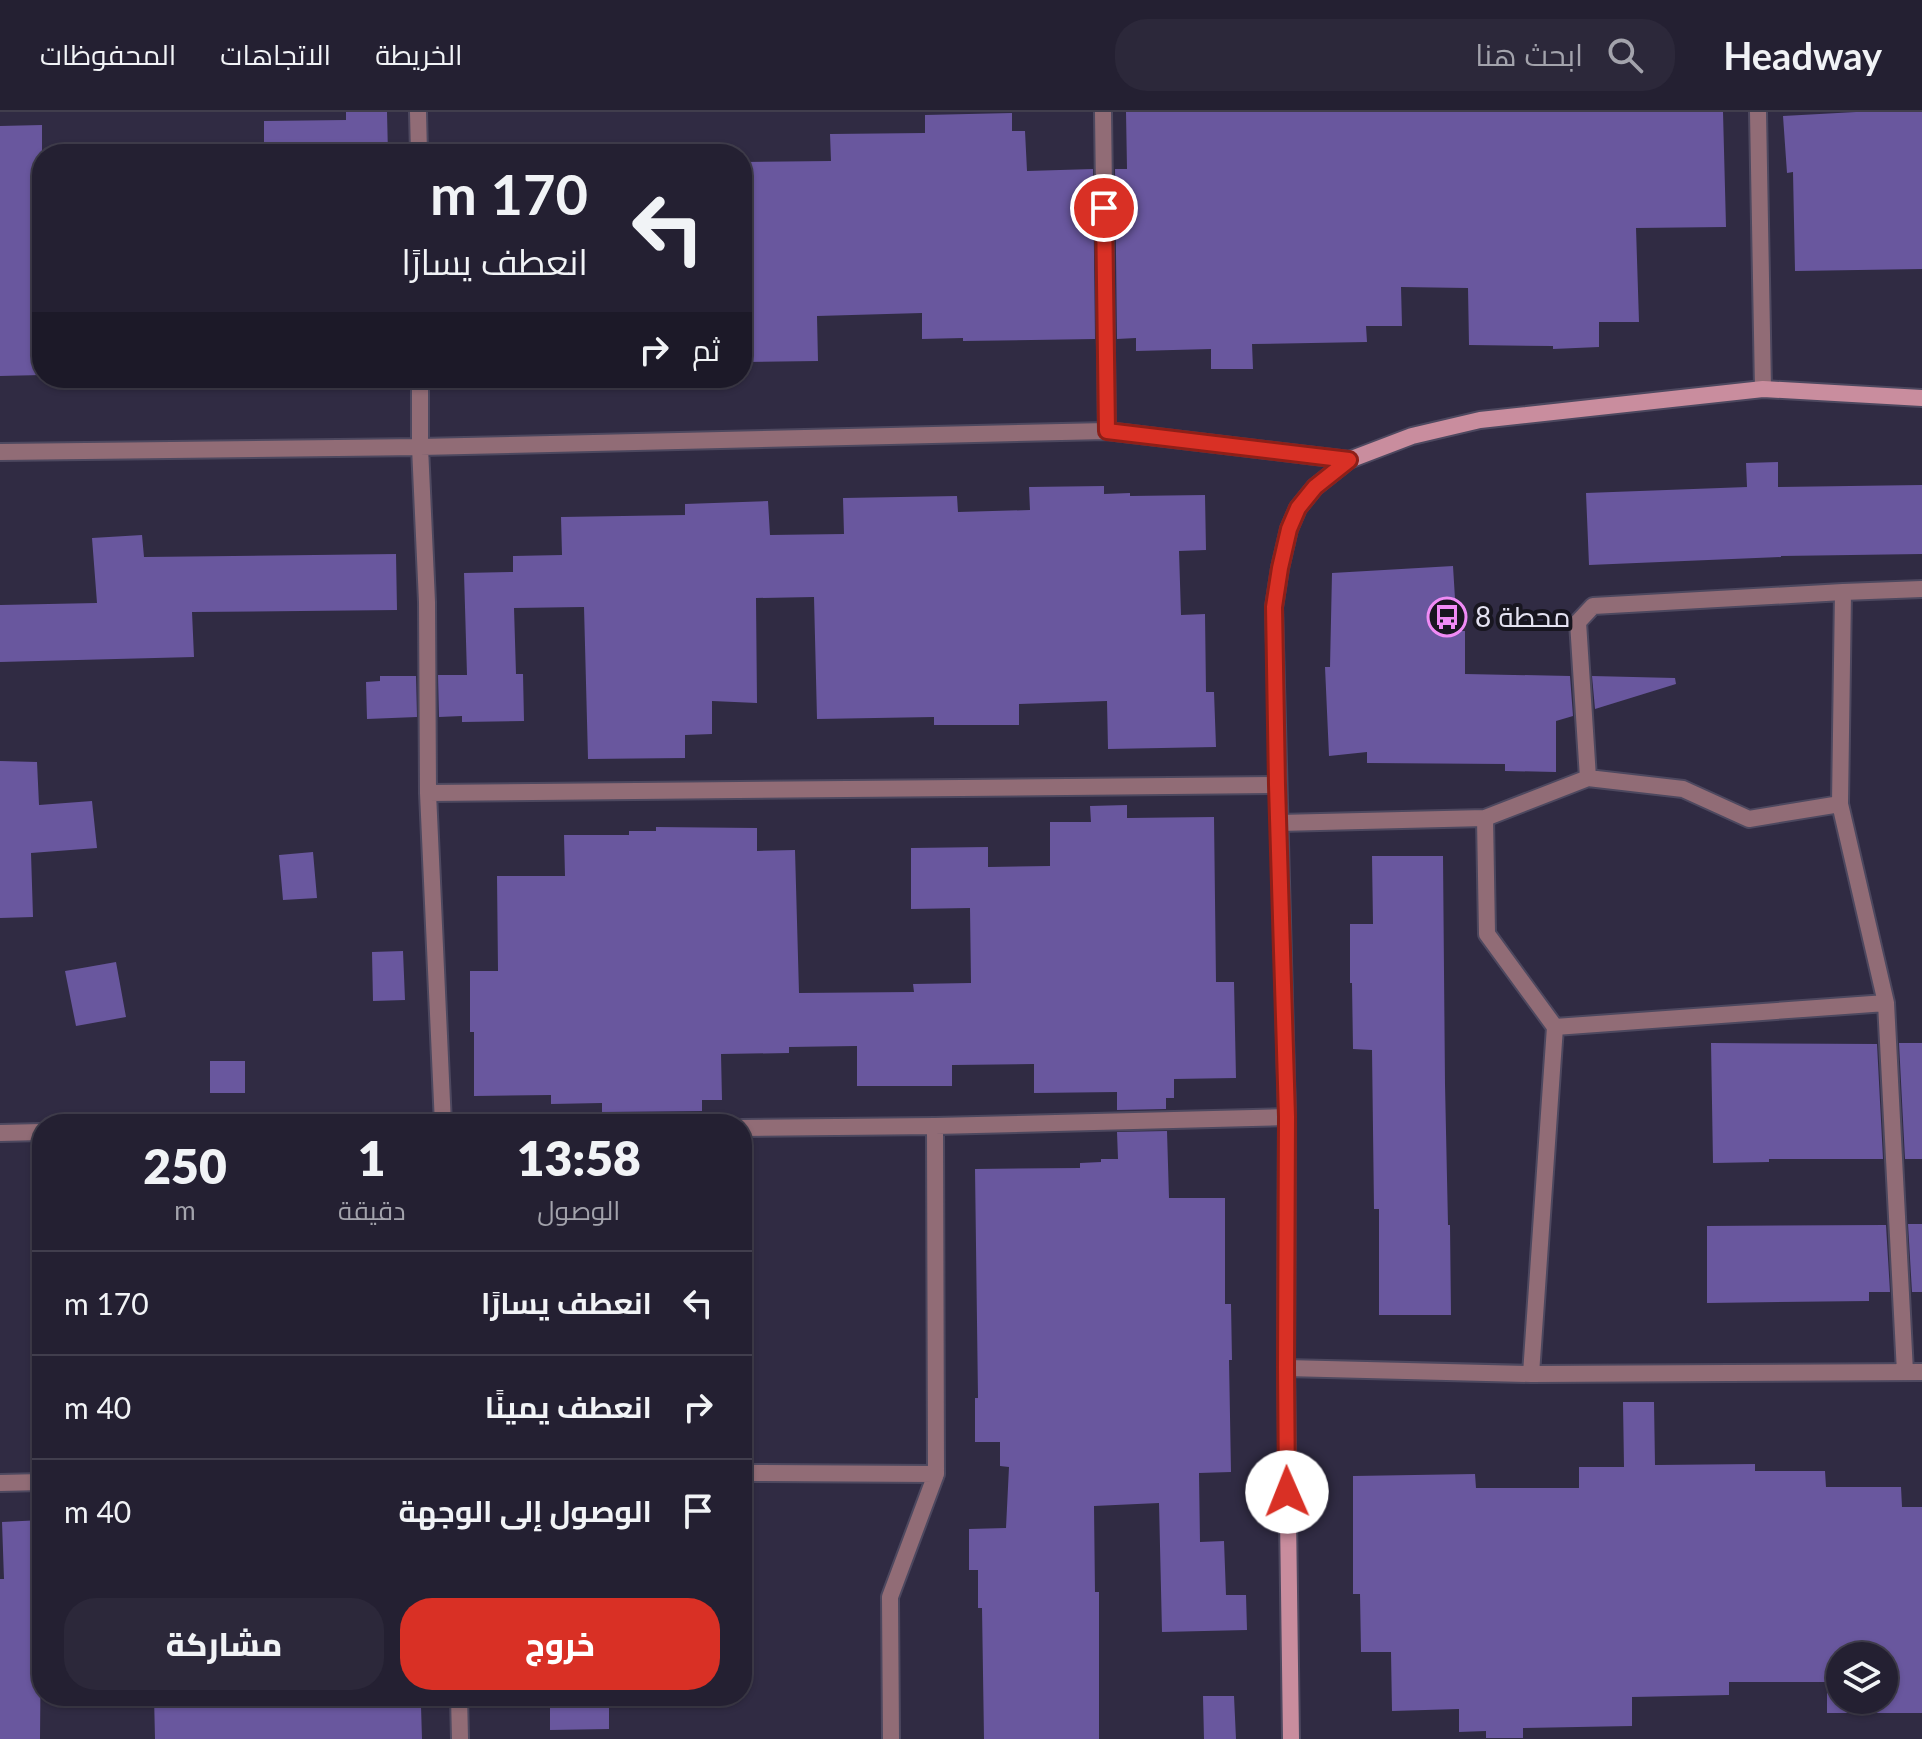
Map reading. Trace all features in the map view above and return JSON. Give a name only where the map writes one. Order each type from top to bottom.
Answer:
[{"type":"street","points":[[418,112],[419,144]]},
{"type":"street","points":[[1103,112],[1107,431]]},
{"type":"street","points":[[1758,112],[1763,389]]},
{"type":"street","points":[[420,388],[427,602],[428,793],[443,1114]]},
{"type":"street","points":[[1291,1739],[1286,1368],[1287,1117],[1274,607],[1289,529],[1298,508],[1315,487],[1349,460],[1412,436],[1480,420],[1763,389],[1922,398]]},
{"type":"street","points":[[0,452],[420,447],[1107,431],[1349,460]]},
{"type":"street","points":[[1588,778],[1578,622],[1593,606],[1922,589]]},
{"type":"street","points":[[1286,1368],[1531,1374],[1914,1372],[1886,1003],[1840,804],[1843,592]]},
{"type":"street","points":[[1279,823],[1485,818],[1588,778],[1683,789],[1749,819],[1840,804]]},
{"type":"street","points":[[428,793],[1277,785]]},
{"type":"street","points":[[1485,818],[1487,934],[1555,1027],[1531,1374]]},
{"type":"street","points":[[1555,1027],[1886,1003]]},
{"type":"street","points":[[752,1128],[1287,1117]]},
{"type":"street","points":[[891,1739],[890,1597],[936,1474],[935,1126]]},
{"type":"street","points":[[0,1133],[32,1132]]},
{"type":"street","points":[[752,1473],[936,1474]]},
{"type":"street","points":[[0,1483],[32,1482]]},
{"type":"street","points":[[459,1706],[460,1739]]},
{"type":"building","points":[[346,112],[387,112],[388,144],[264,144],[264,121],[346,120]]},
{"type":"building","points":[[1126,112],[1723,112],[1726,227],[1636,228],[1639,322],[1599,322],[1599,347],[1553,349],[1553,346],[1469,345],[1468,288],[1401,287],[1402,326],[1366,326],[1367,342],[1252,344],[1253,369],[1211,369],[1211,349],[1136,351],[1136,338],[1117,339],[1115,169],[1127,169]]},
{"type":"building","points":[[1922,112],[1922,269],[1795,271],[1793,172],[1787,173],[1783,116]]},
{"type":"building","points":[[1012,113],[1012,131],[1025,131],[1027,171],[1093,169],[1095,339],[922,339],[922,313],[817,316],[818,361],[752,362],[752,162],[831,161],[830,134],[925,133],[925,115]]},
{"type":"building","points":[[42,125],[42,144],[32,144],[32,375],[0,376],[0,126]]},
{"type":"building","points":[[1778,462],[1778,487],[1922,485],[1922,554],[1781,556],[1589,565],[1586,493],[1747,487],[1746,463]]},
{"type":"building","points":[[1104,486],[1104,494],[1205,495],[1206,550],[1179,551],[1181,615],[1205,614],[1206,692],[1214,692],[1216,747],[1108,749],[1107,701],[1019,704],[1019,725],[934,725],[934,717],[817,719],[814,597],[756,598],[757,703],[712,701],[712,734],[685,735],[685,758],[588,759],[584,607],[514,608],[516,674],[523,674],[524,721],[462,722],[462,716],[439,717],[438,675],[467,675],[464,573],[513,572],[513,556],[562,555],[561,517],[685,515],[685,504],[768,501],[770,535],[844,534],[843,498],[957,496],[958,512],[1030,510],[1029,487]]},
{"type":"building","points":[[142,535],[144,557],[396,554],[397,610],[192,612],[194,657],[0,662],[0,605],[97,603],[92,538]]},
{"type":"building","points":[[1453,566],[1457,631],[1465,631],[1465,674],[1570,676],[1573,716],[1556,721],[1556,772],[1505,771],[1505,764],[1367,763],[1367,752],[1329,756],[1325,667],[1330,667],[1332,573]]},
{"type":"building","points":[[380,676],[416,676],[417,717],[367,719],[366,682],[380,681]]},
{"type":"building","points":[[1592,676],[1675,678],[1676,684],[1595,709]]},
{"type":"building","points":[[0,761],[37,762],[39,805],[92,801],[97,848],[31,853],[33,917],[0,918]]},
{"type":"building","points":[[1127,805],[1127,818],[1214,817],[1216,982],[1234,982],[1236,1078],[1174,1079],[1174,1098],[1166,1098],[1166,1109],[1117,1110],[1117,1092],[1034,1093],[1034,1064],[952,1065],[952,1086],[857,1086],[857,1046],[789,1047],[789,1053],[721,1054],[722,1100],[702,1100],[702,1111],[602,1112],[602,1103],[551,1104],[551,1095],[474,1096],[470,971],[498,971],[497,876],[565,876],[564,835],[629,835],[629,831],[656,831],[656,827],[757,828],[757,851],[795,850],[799,993],[914,992],[913,984],[971,983],[970,908],[911,909],[911,848],[988,847],[988,867],[1050,866],[1050,822],[1091,822],[1090,806]]},
{"type":"building","points":[[313,852],[317,898],[283,900],[279,855]]},
{"type":"building","points":[[1372,856],[1443,856],[1451,1315],[1379,1315],[1379,1209],[1374,1209],[1372,1050],[1353,1049],[1350,983],[1350,924],[1373,924]]},
{"type":"building","points":[[403,951],[405,1000],[373,1001],[372,952]]},
{"type":"building","points":[[116,962],[126,1017],[76,1026],[65,971]]},
{"type":"building","points":[[1711,1043],[1877,1044],[1883,1159],[1769,1159],[1769,1162],[1713,1163]]},
{"type":"building","points":[[1899,1043],[1922,1043],[1922,1159],[1905,1159]]},
{"type":"building","points":[[210,1061],[245,1061],[245,1093],[210,1093]]},
{"type":"building","points":[[1167,1131],[1169,1198],[1225,1198],[1225,1304],[1231,1304],[1231,1472],[1199,1473],[1200,1542],[1224,1541],[1226,1595],[1246,1595],[1247,1630],[1162,1632],[1159,1503],[1094,1506],[1095,1592],[1099,1592],[1099,1739],[984,1739],[982,1608],[978,1608],[978,1570],[969,1570],[969,1529],[1006,1528],[1009,1467],[1000,1466],[1000,1442],[975,1442],[975,1398],[978,1398],[975,1169],[1080,1168],[1080,1163],[1118,1159],[1117,1132]]},
{"type":"building","points":[[1908,1224],[1922,1224],[1922,1292],[1912,1292]]},
{"type":"building","points":[[1886,1225],[1890,1292],[1869,1292],[1869,1301],[1707,1303],[1707,1226]]},
{"type":"building","points":[[1623,1402],[1654,1402],[1655,1465],[1755,1464],[1755,1471],[1825,1471],[1826,1487],[1901,1487],[1902,1507],[1922,1507],[1922,1713],[1898,1713],[1898,1642],[1826,1642],[1826,1682],[1729,1682],[1729,1695],[1632,1697],[1632,1726],[1523,1728],[1523,1738],[1486,1738],[1486,1731],[1459,1732],[1459,1709],[1392,1711],[1391,1652],[1361,1652],[1360,1594],[1353,1594],[1353,1476],[1475,1474],[1476,1488],[1579,1488],[1579,1467],[1624,1467]]},
{"type":"building","points":[[32,1520],[32,1706],[40,1706],[40,1739],[0,1739],[0,1579],[4,1579],[2,1522]]},
{"type":"building","points":[[1203,1696],[1234,1696],[1236,1739],[1204,1739]]},
{"type":"building","points":[[154,1706],[421,1706],[422,1739],[155,1739]]},
{"type":"building","points":[[550,1706],[609,1706],[609,1729],[550,1730]]},
{"type":"place","name":"محطة 8","points":[[1447,617]]},
{"type":"route","points":[[1104,208],[1107,431],[1349,460],[1315,487],[1298,508],[1289,529],[1274,607],[1287,1117],[1287,1492]]}]
